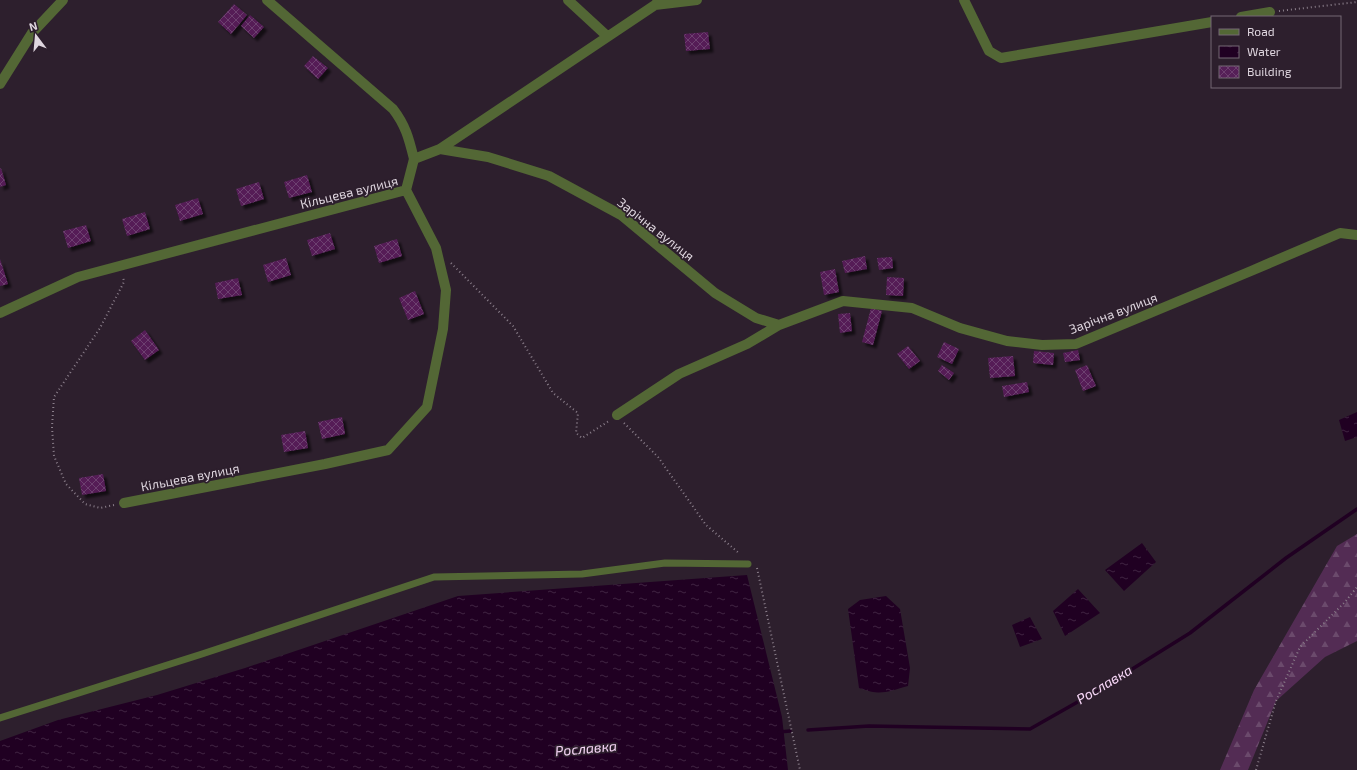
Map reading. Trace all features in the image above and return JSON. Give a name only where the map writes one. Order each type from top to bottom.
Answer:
[{"type":"street","points":[[0,84],[32,33],[63,0]]},
{"type":"street","points":[[267,0],[393,109],[402,120],[407,132],[414,159],[406,190]]},
{"type":"street","points":[[568,0],[607,36]]},
{"type":"street","points":[[414,159],[440,149],[657,2],[697,0]]},
{"type":"street","points":[[964,0],[989,52],[1001,58],[1211,22]]},
{"type":"street","points":[[1247,16],[1270,12]]},
{"type":"street","name":"Зарічна вулиця","points":[[440,149],[488,157],[549,176],[621,215],[715,293],[756,318],[779,325]]},
{"type":"street","name":"Кільцева вулиця","points":[[0,313],[78,277],[406,190],[436,248],[446,290],[443,329],[427,408],[388,450],[325,464],[124,503]]},
{"type":"street","name":"Зарічна вулиця","points":[[617,415],[679,374],[747,344],[779,325],[843,301],[912,308],[960,328],[1007,341],[1042,345],[1076,344],[1340,233],[1357,235]]},
{"type":"lane","points":[[0,718],[202,654],[434,577],[582,574],[665,563],[748,564]]},
{"type":"path","points":[[1270,12],[1357,2]]},
{"type":"path","points":[[436,248],[513,326],[553,393],[578,413],[576,433],[582,438],[617,415],[658,457],[706,525],[744,557],[748,564],[757,566],[800,770]]},
{"type":"path","points":[[123,265],[124,282],[100,328],[54,397],[52,427],[54,456],[66,484],[85,504],[100,508],[124,503]]},
{"type":"path","points":[[1256,770],[1276,701],[1300,647],[1345,602],[1357,587]]},
{"type":"green space","points":[[1357,534],[1357,641],[1325,657],[1276,701],[1248,770],[1220,770],[1254,690],[1337,546]]},
{"type":"water","points":[[1357,412],[1357,437],[1345,441],[1339,420]]},
{"type":"water","points":[[1142,543],[1156,562],[1124,591],[1105,570]]},
{"type":"water","points":[[747,575],[782,717],[788,770],[0,770],[0,741],[58,720],[157,695],[245,668],[458,596]]},
{"type":"water","points":[[1078,589],[1100,613],[1065,636],[1053,611]]},
{"type":"water","points":[[886,596],[900,609],[910,668],[908,686],[884,692],[873,692],[859,688],[848,609],[860,600]]},
{"type":"water","points":[[1030,617],[1042,639],[1020,647],[1012,625]]},
{"type":"building","points":[[234,4],[247,15],[231,34],[218,22]]},
{"type":"building","points":[[250,15],[264,27],[254,38],[241,26]]},
{"type":"building","points":[[708,32],[710,49],[686,51],[684,34]]},
{"type":"building","points":[[313,56],[328,68],[318,79],[304,66]]},
{"type":"building","points":[[1,168],[6,185],[0,187],[0,169]]},
{"type":"building","points":[[307,175],[312,192],[289,198],[284,182]]},
{"type":"building","points":[[259,182],[264,199],[241,206],[236,189]]},
{"type":"building","points":[[198,198],[203,214],[180,221],[175,205]]},
{"type":"building","points":[[145,212],[150,229],[127,236],[122,219]]},
{"type":"building","points":[[86,225],[91,241],[68,248],[63,231]]},
{"type":"building","points":[[330,233],[335,249],[312,256],[307,240]]},
{"type":"building","points":[[397,239],[402,256],[379,263],[374,246]]},
{"type":"building","points":[[865,256],[867,269],[845,273],[842,261]]},
{"type":"building","points":[[892,257],[893,268],[879,270],[877,258]]},
{"type":"building","points":[[286,258],[291,275],[268,282],[263,265]]},
{"type":"building","points":[[0,259],[8,284],[0,286]]},
{"type":"building","points":[[835,269],[839,292],[824,295],[820,272]]},
{"type":"building","points":[[887,277],[904,278],[903,296],[886,295]]},
{"type":"building","points":[[238,278],[242,295],[218,299],[215,283]]},
{"type":"building","points":[[415,291],[424,314],[408,320],[399,298]]},
{"type":"building","points":[[871,308],[882,311],[873,345],[862,342]]},
{"type":"building","points":[[850,313],[852,331],[840,333],[838,314]]},
{"type":"building","points":[[145,330],[159,350],[145,360],[131,341]]},
{"type":"building","points":[[944,342],[959,349],[952,364],[937,357]]},
{"type":"building","points":[[908,346],[920,361],[909,369],[897,354]]},
{"type":"building","points":[[1078,350],[1080,360],[1065,362],[1063,353]]},
{"type":"building","points":[[1034,351],[1054,353],[1053,365],[1033,363]]},
{"type":"building","points":[[1013,356],[1015,376],[990,378],[988,358]]},
{"type":"building","points":[[942,365],[954,373],[949,380],[938,371]]},
{"type":"building","points":[[1087,365],[1096,386],[1083,391],[1075,370]]},
{"type":"building","points":[[1027,382],[1029,392],[1004,397],[1002,386]]},
{"type":"building","points":[[342,417],[345,434],[322,439],[318,422]]},
{"type":"building","points":[[305,431],[308,448],[284,452],[281,435]]},
{"type":"building","points":[[103,474],[106,491],[82,495],[79,478]]},
{"type":"waterway","name":"Рославка","points":[[808,730],[869,726],[1030,729],[1097,691],[1190,633],[1286,558],[1357,509]]},
{"type":"waterway","points":[[779,732],[790,731]]}]
